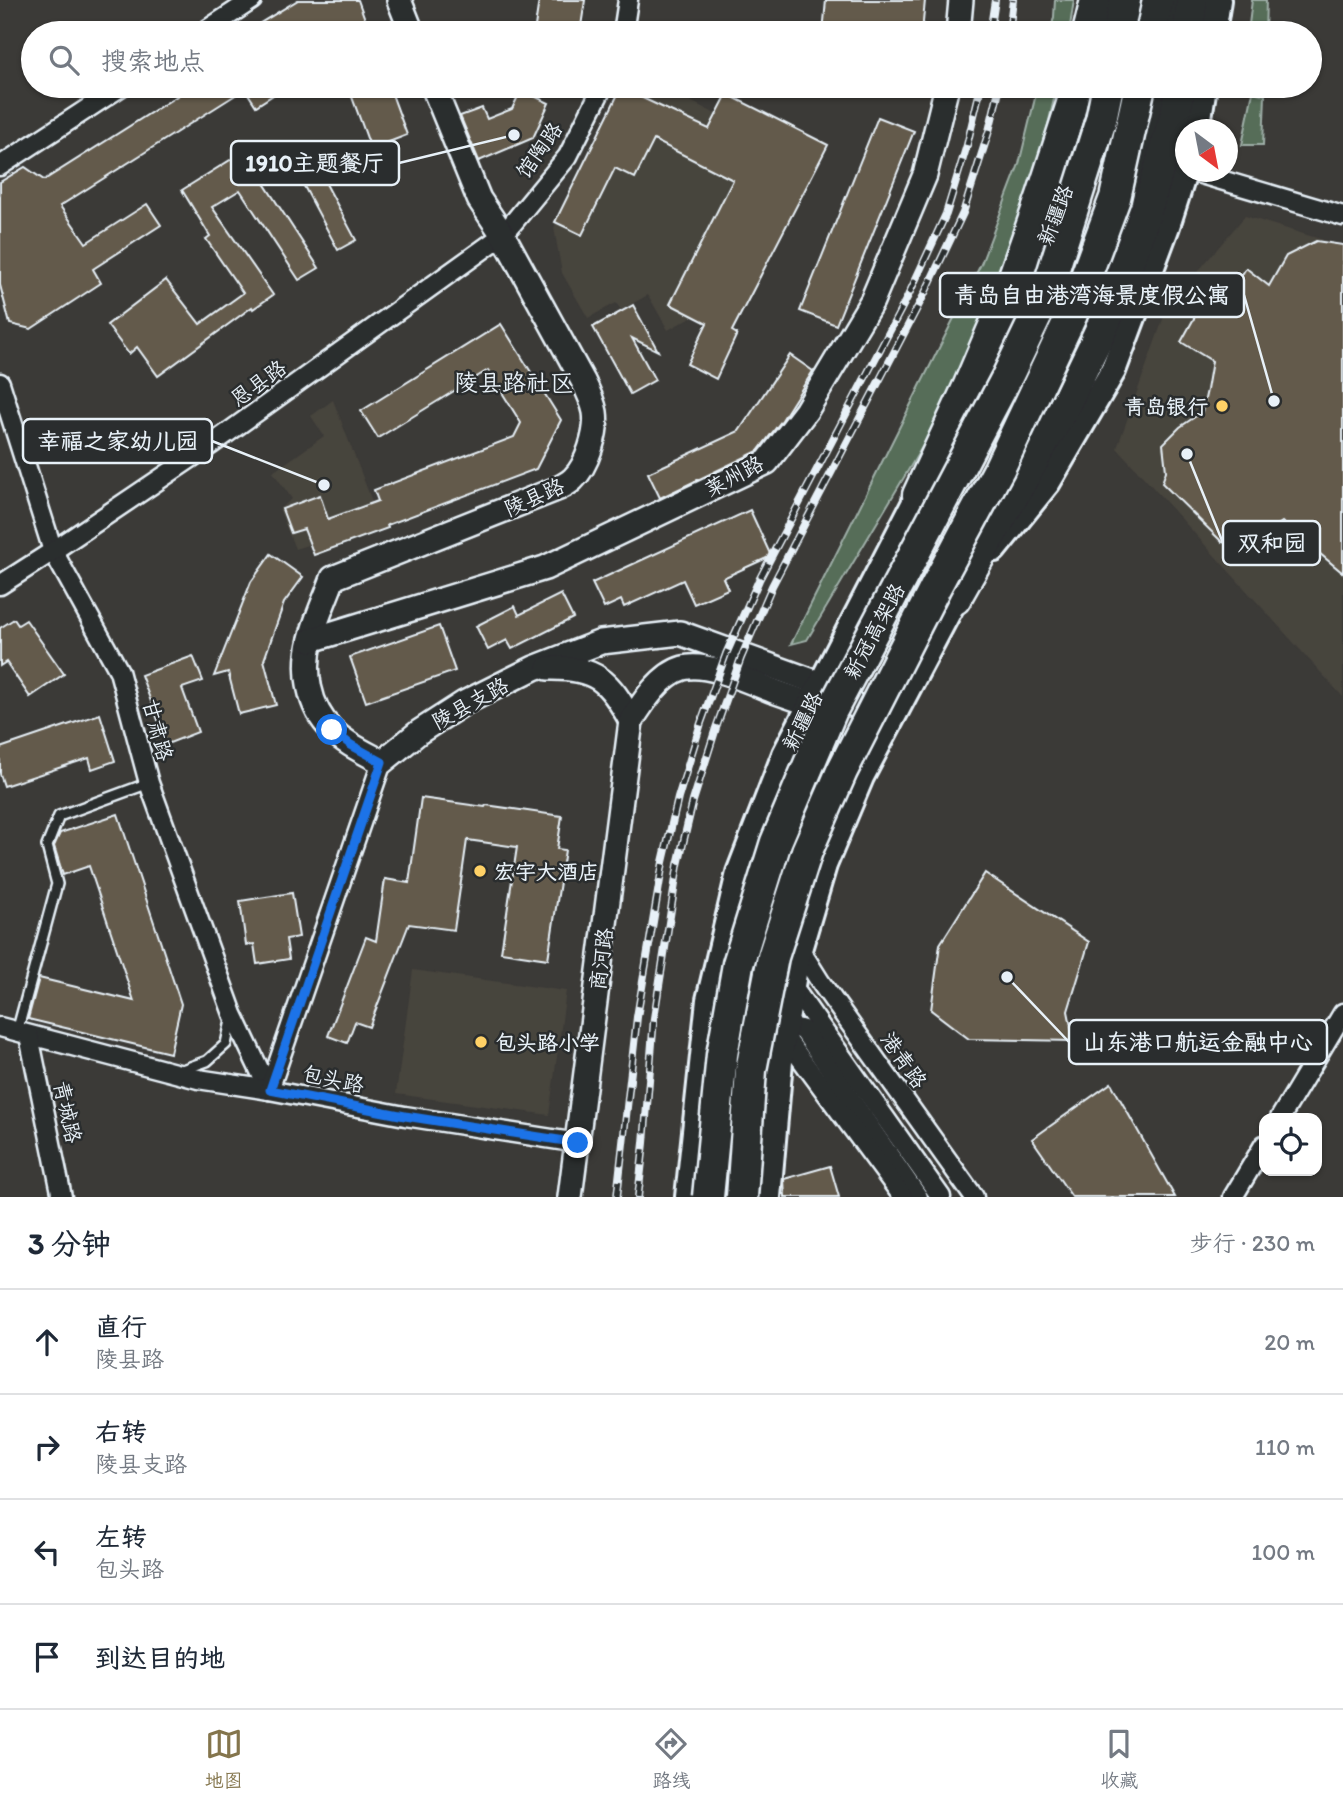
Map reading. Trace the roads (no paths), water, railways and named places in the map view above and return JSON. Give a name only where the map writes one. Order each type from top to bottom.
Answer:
[{"type":"highway","points":[[1091,21],[1096,0]]},
{"type":"highway","points":[[1121,21],[1125,0]]},
{"type":"highway","points":[[1154,21],[1158,0]]},
{"type":"highway","points":[[918,495],[1007,296],[1073,98]]},
{"type":"highway","name":"新冠高架路","points":[[708,1197],[722,1055],[738,964],[776,842],[832,710],[999,392],[1044,300],[1106,98]]},
{"type":"highway","name":"新冠高架路","points":[[742,1197],[751,1070],[773,957],[807,851],[842,771],[999,469],[1072,314],[1115,198],[1137,98]]},
{"type":"highway","points":[[955,598],[1065,405],[1113,306],[1147,210],[1178,98]]},
{"type":"main road","points":[[1110,21],[1115,0]]},
{"type":"main road","points":[[1188,19],[1218,0]]},
{"type":"main road","name":"新疆路","points":[[688,1197],[709,1000],[739,873],[785,754],[918,495],[1006,345],[1081,145],[1092,98]]},
{"type":"main road","points":[[768,1197],[792,986],[799,948],[824,865],[861,777],[955,598],[1002,488],[1065,363],[1106,269],[1133,197],[1157,98]]},
{"type":"main road","points":[[1199,119],[1202,98]]},
{"type":"main road","points":[[955,598],[1048,482],[1113,371],[1181,182]]},
{"type":"street","points":[[220,21],[252,0]]},
{"type":"street","points":[[399,0],[407,21]]},
{"type":"street","points":[[625,21],[628,0]]},
{"type":"street","points":[[959,21],[961,0]]},
{"type":"street","points":[[0,166],[104,98]]},
{"type":"street","name":"陵县路","points":[[382,762],[351,745],[332,730],[318,712],[310,691],[308,676],[311,640],[333,578],[559,488],[573,479],[584,465],[594,434],[596,415],[583,381],[503,235],[479,199],[438,98]]},
{"type":"street","name":"馆陶路","points":[[503,235],[568,156],[597,98]]},
{"type":"street","name":"莱州路","points":[[311,640],[545,568],[767,462],[806,411],[872,301],[925,175],[944,98]]},
{"type":"street","points":[[1228,182],[1343,216]]},
{"type":"street","name":"恩县路","points":[[0,585],[212,444],[503,235]]},
{"type":"street","name":"甘肃路","points":[[0,383],[53,551],[119,671],[149,783],[233,1014],[270,1090]]},
{"type":"street","name":"陵县支路","points":[[382,762],[419,732],[464,703],[534,668],[601,642],[680,633],[816,694]]},
{"type":"street","points":[[534,668],[578,669],[597,676],[612,688],[631,721],[647,696],[668,676],[681,668],[694,666],[816,694],[888,726]]},
{"type":"street","name":"商河路","points":[[570,1197],[631,721]]},
{"type":"street","points":[[270,1090],[382,762]]},
{"type":"street","name":"港青路","points":[[799,948],[821,983],[974,1197]]},
{"type":"street","points":[[792,986],[941,1197]]},
{"type":"street","points":[[1283,1113],[1343,1013]]},
{"type":"street","points":[[785,1031],[803,1030],[918,1197]]},
{"type":"street","points":[[785,1031],[903,1197]]},
{"type":"street","name":"包头路","points":[[15,1032],[198,1079],[405,1116],[578,1143]]},
{"type":"street","name":"青城路","points":[[15,1032],[62,1197]]},
{"type":"street","points":[[1233,1197],[1259,1153]]},
{"type":"lane","points":[[15,1032],[57,884],[47,846],[59,816],[149,783]]},
{"type":"lane","points":[[174,1072],[207,1061],[226,1044],[233,1014]]},
{"type":"railway","points":[[992,21],[995,0]]},
{"type":"railway","points":[[1010,21],[1013,0]]},
{"type":"railway","points":[[617,1197],[637,1017],[663,862],[678,798],[701,723],[726,654],[759,580],[908,296],[946,214],[978,98]]},
{"type":"railway","points":[[638,1197],[654,1018],[678,865],[693,801],[716,728],[741,658],[772,586],[924,295],[963,213],[997,98]]},
{"type":"place","name":"1910主题餐厅","points":[[514,135]]},
{"type":"place","name":"青岛自由港湾海景度假公寓","points":[[1274,401]]},
{"type":"place","name":"青岛银行","points":[[1222,406]]},
{"type":"place","name":"双和园","points":[[1187,454]]},
{"type":"place","name":"幸福之家幼儿园","points":[[324,485]]},
{"type":"place","name":"宏宇大酒店","points":[[480,871]]},
{"type":"place","name":"山东港口航运金融中心","points":[[1007,977]]},
{"type":"place","name":"包头路小学","points":[[481,1042]]},
{"type":"district","name":"陵县路社区","points":[[514,382]]}]
